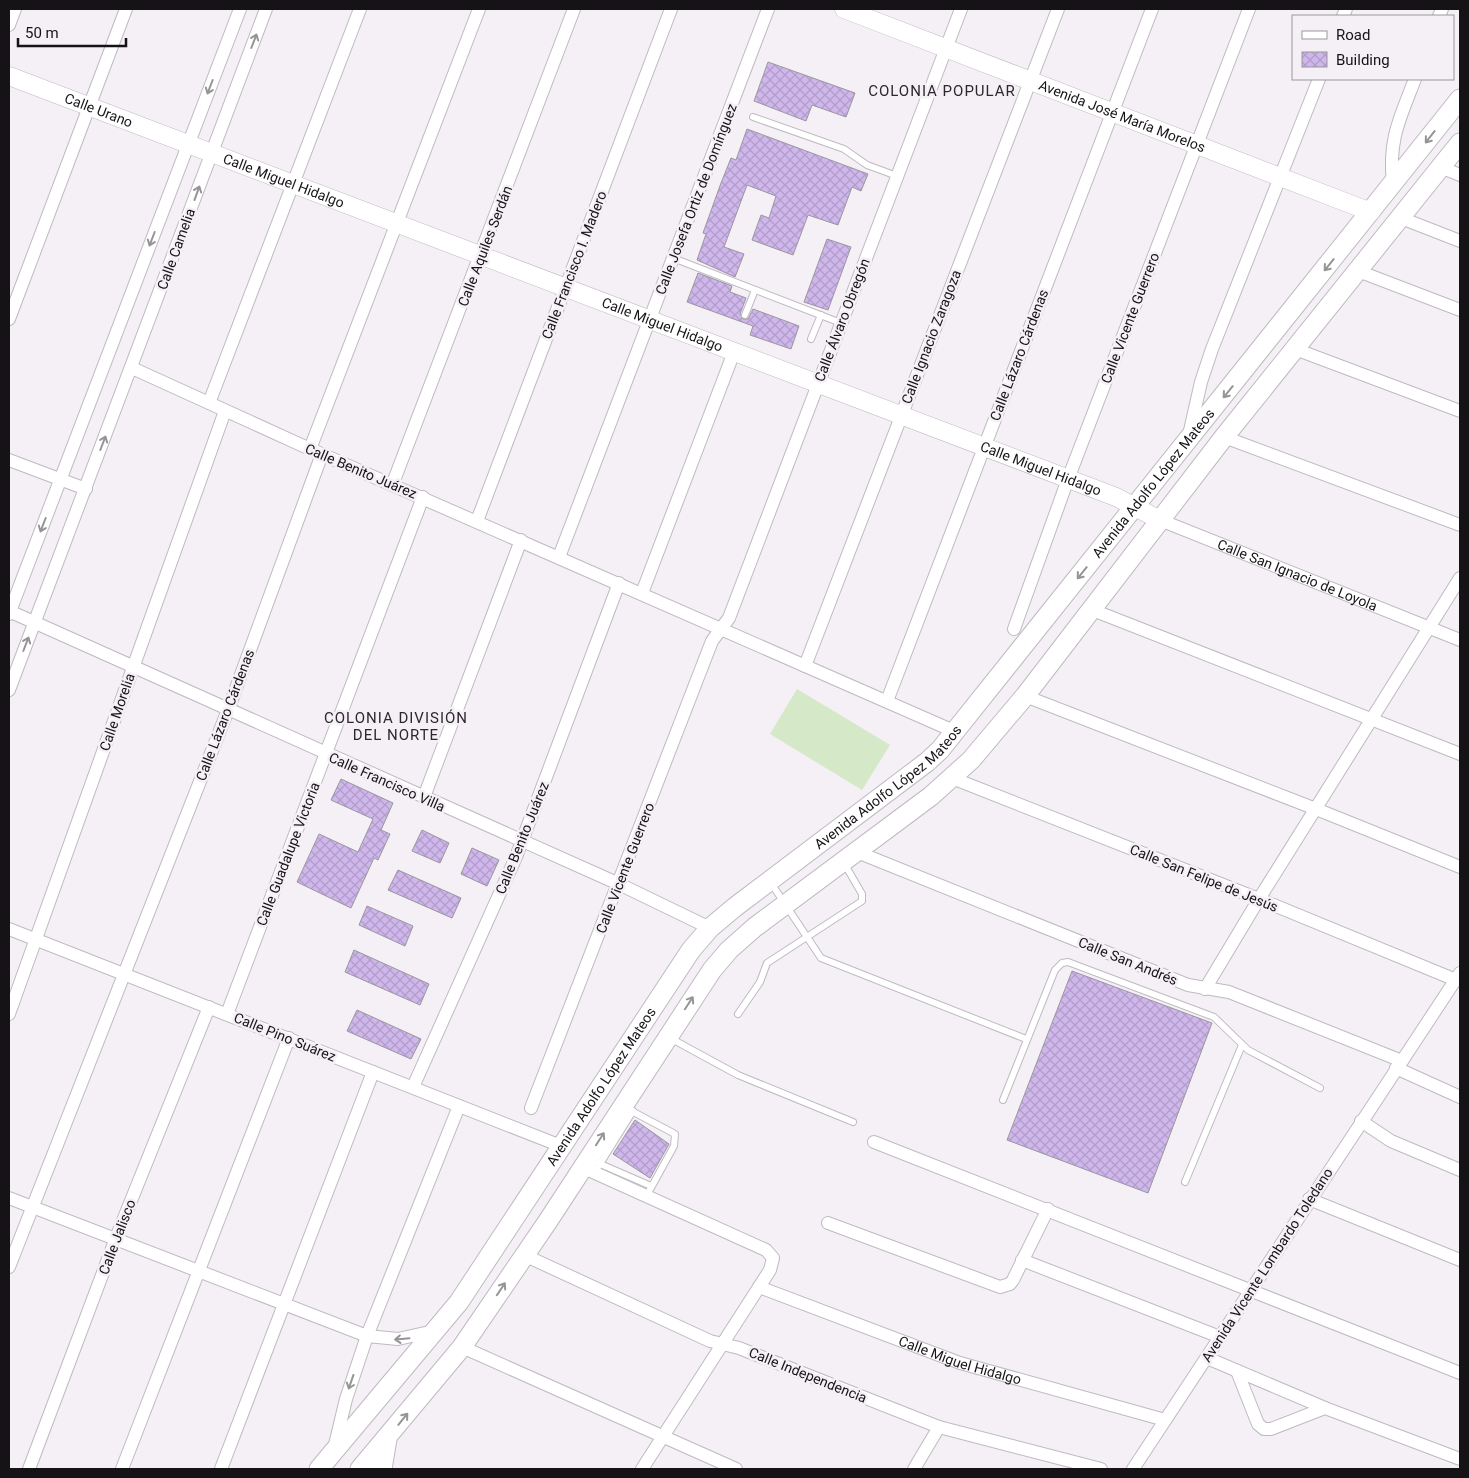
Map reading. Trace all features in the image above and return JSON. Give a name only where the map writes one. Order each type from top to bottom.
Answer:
[{"type":"main road","name":"Avenida Adolfo López Mateos","points":[[319,1469],[459,1302],[671,978],[710,928],[927,762],[956,732],[1460,99]]},
{"type":"main road","name":"Avenida Adolfo López Mateos","points":[[360,1469],[462,1348],[548,1221],[592,1165],[628,1108],[667,1036],[712,970],[729,950],[755,927],[952,778],[970,760],[1026,696],[1090,609],[1224,437],[1460,143]]},
{"type":"main road","points":[[521,1205],[548,1221]]},
{"type":"main road","points":[[382,1469],[387,1439]]},
{"type":"street","points":[[9,25],[15,9]]},
{"type":"street","points":[[9,319],[126,9]]},
{"type":"street","name":"Calle Camelia","points":[[9,612],[240,9]]},
{"type":"street","name":"Calle Camelia","points":[[9,690],[266,9]]},
{"type":"street","points":[[209,403],[360,9]]},
{"type":"street","name":"Calle Lázaro Cárdenas","points":[[9,1267],[228,710],[316,451],[397,223],[479,9]]},
{"type":"street","name":"Calle Aquiles Serdán","points":[[394,483],[574,9]]},
{"type":"street","name":"Calle Francisco I. Madero","points":[[477,521],[671,9]]},
{"type":"street","name":"Calle Josefa Ortiz de Domínguez","points":[[559,557],[768,9]]},
{"type":"street","name":"Avenida José María Morelos","points":[[844,9],[862,12],[946,49],[1371,212]]},
{"type":"street","name":"Calle Álvaro Obregón","points":[[721,629],[729,618],[961,9]]},
{"type":"street","name":"Calle Ignacio Zaragoza","points":[[805,666],[1058,9]]},
{"type":"street","name":"Calle Lázaro Cárdenas","points":[[887,701],[1152,9]]},
{"type":"street","name":"Calle Vicente Guerrero","points":[[1014,629],[1068,479],[1249,9]]},
{"type":"street","name":"Calle Urano","points":[[9,76],[188,145]]},
{"type":"street","points":[[1188,442],[1201,382],[1212,348],[1282,177],[1319,80]]},
{"type":"street","points":[[1394,183],[1391,148],[1395,130],[1415,80]]},
{"type":"street","name":"Calle Miguel Hidalgo","points":[[188,145],[566,286],[649,320],[1136,506]]},
{"type":"street","points":[[1440,168],[1460,175]]},
{"type":"street","points":[[1400,218],[1460,241]]},
{"type":"street","points":[[1358,270],[1460,310]]},
{"type":"street","points":[[1295,350],[1460,411]]},
{"type":"street","points":[[642,593],[734,352]]},
{"type":"street","name":"Calle Benito Juárez","points":[[132,368],[225,411],[394,483],[956,732]]},
{"type":"street","name":"Calle Morelia","points":[[9,1014],[225,411]]},
{"type":"street","points":[[1224,437],[1460,525]]},
{"type":"street","points":[[9,460],[86,489]]},
{"type":"street","name":"Calle Guadalupe Victoria","points":[[227,1014],[423,497]]},
{"type":"street","name":"Calle San Ignacio de Loyola","points":[[1136,506],[1160,520],[1460,640]]},
{"type":"street","points":[[424,797],[521,540]]},
{"type":"street","points":[[1206,988],[1259,899],[1460,578]]},
{"type":"street","name":"Calle Benito Juárez","points":[[413,1088],[522,843],[619,583]]},
{"type":"street","points":[[1090,609],[1460,754]]},
{"type":"street","name":"Calle Francisco Villa","points":[[9,612],[424,797],[522,843],[619,884],[710,928]]},
{"type":"street","name":"Calle Vicente Guerrero","points":[[531,1108],[712,640],[721,629]]},
{"type":"street","points":[[1026,696],[1460,867]]},
{"type":"street","name":"Calle San Felipe de Jesús","points":[[952,778],[1458,976]]},
{"type":"street","name":"Calle San Andrés","points":[[850,857],[1188,985],[1229,992],[1399,1065],[1460,1098]]},
{"type":"street","name":"Calle Pino Suárez","points":[[9,929],[561,1146]]},
{"type":"street","name":"Avenida Vicente Lombardo Toledano","points":[[1133,1469],[1309,1199],[1458,976]]},
{"type":"street","name":"Calle Jalisco","points":[[29,1469],[116,1238],[209,1007]]},
{"type":"street","points":[[122,1469],[289,1038]]},
{"type":"street","points":[[221,1469],[373,1072]]},
{"type":"street","points":[[333,1454],[343,1408],[367,1336],[459,1106]]},
{"type":"street","points":[[1361,1121],[1391,1141],[1460,1170]]},
{"type":"street","points":[[874,1142],[1460,1373]]},
{"type":"street","points":[[592,1165],[649,1191],[766,1250],[773,1258],[770,1270],[642,1469]]},
{"type":"street","points":[[9,1198],[200,1270],[367,1336],[398,1340],[414,1338],[437,1330]]},
{"type":"street","points":[[1309,1199],[1460,1260]]},
{"type":"street","points":[[828,1223],[1000,1287],[1010,1284],[1013,1280],[1048,1209]]},
{"type":"street","name":"Calle Independencia","points":[[524,1255],[710,1341],[739,1348],[939,1427],[1101,1469]]},
{"type":"street","points":[[1022,1260],[1220,1337]]},
{"type":"street","name":"Calle Miguel Hidalgo","points":[[759,1287],[960,1363],[1165,1420]]},
{"type":"street","points":[[462,1348],[736,1469]]},
{"type":"street","points":[[1207,1358],[1325,1408],[1460,1459]]},
{"type":"street","points":[[1237,1371],[1258,1424],[1264,1429],[1272,1429],[1325,1408]]},
{"type":"street","points":[[914,1469],[939,1427]]},
{"type":"lane","points":[[753,117],[844,149],[867,165],[898,176]]},
{"type":"lane","points":[[673,258],[841,323]]},
{"type":"lane","points":[[745,315],[755,290]]},
{"type":"lane","points":[[811,339],[821,316]]},
{"type":"lane","points":[[738,1014],[760,982],[767,964],[805,937],[862,901],[862,894],[850,857]]},
{"type":"lane","points":[[770,882],[805,937],[824,960],[1026,1038]]},
{"type":"lane","points":[[1003,1100],[1026,1038],[1055,970],[1062,963],[1068,962],[1214,1018],[1242,1045],[1320,1088]]},
{"type":"lane","points":[[667,1036],[738,1075],[853,1122]]},
{"type":"lane","points":[[1185,1182],[1242,1045]]},
{"type":"lane","points":[[628,1108],[675,1134],[674,1146],[649,1191]]},
{"type":"green space","points":[[797,689],[890,745],[862,790],[770,734]]},
{"type":"building","points":[[768,62],[855,93],[846,117],[812,105],[806,121],[754,101]]},
{"type":"building","points":[[747,129],[868,174],[861,191],[852,187],[838,225],[808,215],[793,255],[752,240],[761,215],[769,218],[776,196],[747,185],[724,247],[744,254],[735,277],[697,260],[706,234],[703,233],[721,183],[731,158],[736,160]]},
{"type":"building","points":[[827,239],[851,247],[828,310],[804,302]]},
{"type":"building","points":[[698,273],[732,286],[730,292],[746,298],[740,314],[743,319],[748,319],[753,309],[799,326],[791,349],[750,335],[753,326],[687,302]]},
{"type":"building","points":[[341,779],[393,803],[381,830],[390,834],[378,860],[374,858],[351,908],[297,882],[319,834],[358,852],[373,819],[331,800]]},
{"type":"building","points":[[422,830],[449,843],[440,863],[412,851]]},
{"type":"building","points":[[472,848],[499,860],[487,886],[461,874]]},
{"type":"building","points":[[398,870],[461,898],[452,918],[388,890]]},
{"type":"building","points":[[367,906],[413,926],[405,946],[359,925]]},
{"type":"building","points":[[354,950],[429,984],[420,1005],[345,972]]},
{"type":"building","points":[[1072,971],[1212,1023],[1148,1193],[1007,1140]]},
{"type":"building","points":[[357,1010],[421,1039],[411,1059],[347,1031]]},
{"type":"building","points":[[635,1120],[669,1144],[650,1178],[613,1154]]},
{"type":"district","name":"COLONIA POPULAR","points":[[942,91]]},
{"type":"district","name":"COLONIA DIVISIÓN DEL NORTE","points":[[396,726]]}]
